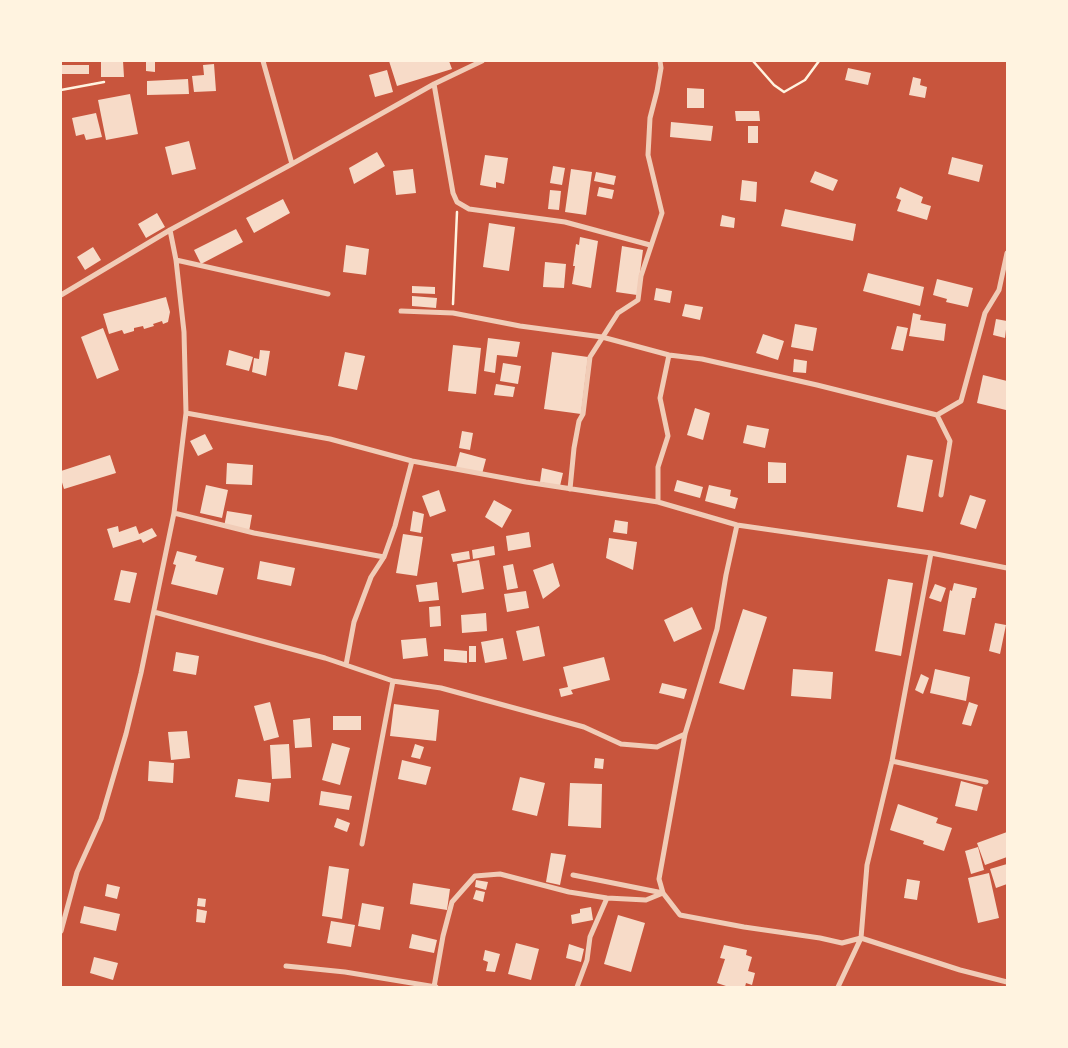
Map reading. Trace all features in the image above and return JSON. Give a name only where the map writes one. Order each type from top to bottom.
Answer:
[{"type":"street","points":[[263,61],[292,164]]},
{"type":"street","points":[[61,295],[170,230],[434,84],[482,61]]},
{"type":"street","points":[[570,489],[574,448],[579,421],[583,414],[590,356],[618,313],[638,300],[641,276],[662,213],[648,155],[650,118],[658,91],[660,61]]},
{"type":"street","points":[[434,84],[453,193],[457,202],[469,209],[565,222],[650,245]]},
{"type":"street","points":[[61,932],[77,872],[101,819],[126,734],[174,513],[186,412],[184,332],[176,260],[170,230]]},
{"type":"street","points":[[402,311],[453,313],[520,326],[602,337],[670,355],[712,361],[937,415],[961,401],[985,313],[999,290],[1007,252]]},
{"type":"street","points":[[176,260],[328,294]]},
{"type":"street","points":[[658,502],[658,467],[668,436],[660,398],[670,355]]},
{"type":"street","points":[[186,412],[330,439],[412,461],[570,489],[658,502],[737,525],[931,553],[1007,568]]},
{"type":"street","points":[[937,415],[950,441],[941,495]]},
{"type":"street","points":[[346,665],[354,622],[371,577],[384,557],[395,526],[412,461]]},
{"type":"street","points":[[174,513],[254,533],[384,557]]},
{"type":"street","points":[[737,525],[717,629],[685,734],[659,879],[663,893],[680,915],[744,928],[820,938],[842,943],[860,938],[960,970],[1007,982]]},
{"type":"street","points":[[838,987],[860,938],[867,865],[892,762],[931,553]]},
{"type":"street","points":[[154,612],[325,658],[393,681],[441,688],[584,727],[621,744],[657,747],[685,734]]},
{"type":"street","points":[[362,844],[393,681]]},
{"type":"street","points":[[892,762],[986,782]]},
{"type":"street","points":[[286,966],[345,972],[435,987],[443,936],[452,902],[476,876],[500,874],[569,892],[607,898],[646,900],[663,893]]},
{"type":"street","points":[[573,875],[663,893]]},
{"type":"street","points":[[577,987],[587,960],[590,936],[607,898]]},
{"type":"path","points":[[753,61],[774,86],[784,92],[805,80],[819,61]]},
{"type":"path","points":[[61,90],[104,82]]},
{"type":"path","points":[[453,313],[457,202]]},
{"type":"building","points":[[101,61],[123,61],[124,77],[101,77]]},
{"type":"building","points":[[146,61],[155,61],[155,72],[146,71]]},
{"type":"building","points":[[389,61],[449,61],[452,69],[397,86]]},
{"type":"building","points":[[214,64],[216,91],[194,92],[192,76],[204,75],[203,65]]},
{"type":"building","points":[[61,65],[89,65],[89,74],[61,74]]},
{"type":"building","points":[[848,68],[871,73],[868,85],[845,80]]},
{"type":"building","points":[[387,70],[393,92],[375,97],[369,75]]},
{"type":"building","points":[[913,77],[921,79],[920,85],[927,87],[925,98],[909,95]]},
{"type":"building","points":[[188,79],[189,94],[147,95],[147,81]]},
{"type":"building","points":[[687,88],[704,89],[704,108],[687,108]]},
{"type":"building","points":[[130,94],[138,134],[106,140],[98,100]]},
{"type":"building","points":[[735,111],[759,111],[760,121],[736,121]]},
{"type":"building","points":[[96,113],[102,137],[86,140],[84,134],[76,136],[72,118]]},
{"type":"building","points":[[671,122],[713,126],[711,141],[670,137]]},
{"type":"building","points":[[748,126],[758,126],[758,143],[748,143]]},
{"type":"building","points":[[189,141],[196,169],[172,175],[165,147]]},
{"type":"building","points":[[377,152],[385,166],[354,184],[349,168]]},
{"type":"building","points":[[485,155],[508,158],[504,184],[496,182],[496,188],[480,185]]},
{"type":"building","points":[[952,157],[983,165],[979,182],[948,174]]},
{"type":"building","points":[[553,166],[565,168],[562,185],[550,183]]},
{"type":"building","points":[[413,169],[416,193],[396,195],[393,171]]},
{"type":"building","points":[[571,169],[592,172],[586,215],[565,212]]},
{"type":"building","points":[[815,171],[838,180],[833,191],[810,182]]},
{"type":"building","points":[[596,172],[616,176],[614,185],[594,181]]},
{"type":"building","points":[[742,180],[757,182],[756,202],[740,200]]},
{"type":"building","points":[[599,187],[614,190],[612,199],[597,196]]},
{"type":"building","points":[[900,187],[923,197],[921,203],[931,206],[927,220],[897,211],[901,200],[896,198]]},
{"type":"building","points":[[550,190],[561,191],[559,210],[548,209]]},
{"type":"building","points":[[283,199],[290,213],[254,233],[246,218]]},
{"type":"building","points":[[785,209],[856,224],[853,241],[781,226]]},
{"type":"building","points":[[157,213],[165,227],[146,238],[138,224]]},
{"type":"building","points":[[722,215],[735,218],[734,228],[720,226]]},
{"type":"building","points":[[489,223],[515,227],[509,271],[483,267]]},
{"type":"building","points":[[236,229],[243,242],[201,264],[194,250]]},
{"type":"building","points":[[580,237],[598,241],[591,288],[572,284],[576,244],[579,245]]},
{"type":"building","points":[[346,245],[369,249],[366,275],[343,272]]},
{"type":"building","points":[[622,246],[643,250],[637,295],[616,292]]},
{"type":"building","points":[[93,247],[101,260],[85,270],[77,257]]},
{"type":"building","points":[[545,262],[566,264],[564,288],[543,287]]},
{"type":"building","points":[[868,273],[924,287],[920,306],[863,291]]},
{"type":"building","points":[[937,279],[973,288],[968,307],[946,302],[947,299],[933,295]]},
{"type":"building","points":[[412,286],[435,287],[435,294],[412,293]]},
{"type":"building","points":[[656,288],[672,291],[670,303],[654,300]]},
{"type":"building","points":[[412,296],[437,298],[436,308],[412,306]]},
{"type":"building","points":[[166,297],[170,312],[168,322],[163,324],[162,321],[144,329],[143,326],[134,328],[134,331],[124,334],[122,330],[109,334],[103,314]]},
{"type":"building","points":[[685,304],[703,307],[700,320],[682,316]]},
{"type":"building","points":[[913,313],[921,315],[920,320],[946,324],[944,341],[909,336]]},
{"type":"building","points":[[996,319],[1007,321],[1005,338],[993,335]]},
{"type":"building","points":[[795,324],[817,328],[813,351],[791,347]]},
{"type":"building","points":[[897,326],[908,328],[903,351],[891,349]]},
{"type":"building","points":[[103,328],[119,370],[97,379],[81,337]]},
{"type":"building","points":[[763,334],[784,341],[778,360],[756,353]]},
{"type":"building","points":[[488,338],[520,342],[517,357],[497,355],[495,373],[484,371]]},
{"type":"building","points":[[453,345],[481,348],[476,394],[448,391]]},
{"type":"building","points":[[229,350],[253,357],[249,371],[226,365]]},
{"type":"building","points":[[260,350],[270,351],[266,376],[252,372],[254,358],[259,359]]},
{"type":"building","points":[[345,352],[365,356],[357,390],[338,386]]},
{"type":"building","points":[[552,352],[588,357],[581,414],[544,409]]},
{"type":"building","points":[[794,359],[807,361],[806,373],[793,372]]},
{"type":"building","points":[[503,363],[521,366],[518,384],[500,381]]},
{"type":"building","points":[[983,375],[1007,381],[1006,410],[977,403]]},
{"type":"building","points":[[496,384],[515,387],[513,397],[494,395]]},
{"type":"building","points":[[695,408],[710,413],[703,440],[687,435]]},
{"type":"building","points":[[747,425],[769,429],[765,448],[743,443]]},
{"type":"building","points":[[462,431],[473,433],[470,450],[459,448]]},
{"type":"building","points":[[205,434],[213,449],[198,456],[190,441]]},
{"type":"building","points":[[460,452],[486,459],[482,474],[456,467]]},
{"type":"building","points":[[110,455],[116,473],[64,489],[61,471]]},
{"type":"building","points":[[907,455],[933,460],[923,512],[897,507]]},
{"type":"building","points":[[768,462],[786,463],[786,483],[768,483]]},
{"type":"building","points":[[227,463],[253,465],[252,485],[226,484]]},
{"type":"building","points":[[542,468],[563,473],[560,486],[540,482]]},
{"type":"building","points":[[677,480],[703,487],[700,498],[674,491]]},
{"type":"building","points":[[206,485],[228,490],[222,518],[200,513]]},
{"type":"building","points":[[709,485],[731,490],[730,496],[738,498],[735,509],[705,501]]},
{"type":"building","points":[[439,490],[446,511],[430,517],[422,496]]},
{"type":"building","points":[[970,495],[986,500],[976,529],[960,524]]},
{"type":"building","points":[[494,500],[512,510],[502,528],[485,517]]},
{"type":"building","points":[[227,511],[252,515],[249,532],[224,527]]},
{"type":"building","points":[[413,511],[424,514],[421,533],[410,531]]},
{"type":"building","points":[[615,520],[628,522],[627,534],[613,532]]},
{"type":"building","points":[[118,526],[119,532],[136,526],[139,534],[152,528],[157,536],[143,543],[141,539],[113,548],[107,529]]},
{"type":"building","points":[[529,532],[531,547],[508,551],[506,536]]},
{"type":"building","points":[[403,534],[423,537],[417,576],[396,573]]},
{"type":"building","points":[[609,538],[637,542],[633,570],[606,558]]},
{"type":"building","points":[[494,546],[495,555],[473,559],[472,550]]},
{"type":"building","points":[[177,551],[197,556],[195,561],[224,568],[217,595],[171,584],[176,565],[173,564]]},
{"type":"building","points":[[469,551],[470,559],[453,562],[451,554]]},
{"type":"building","points":[[479,560],[484,589],[462,593],[457,564]]},
{"type":"building","points":[[260,561],[295,568],[291,586],[257,579]]},
{"type":"building","points":[[553,563],[560,586],[543,599],[533,570]]},
{"type":"building","points":[[513,564],[518,588],[507,590],[503,566]]},
{"type":"building","points":[[121,570],[137,573],[130,603],[114,600]]},
{"type":"building","points":[[888,579],[913,583],[901,656],[875,651]]},
{"type":"building","points":[[437,582],[439,600],[419,602],[416,585]]},
{"type":"building","points":[[954,583],[977,588],[975,598],[972,598],[965,635],[943,631],[950,590],[952,591]]},
{"type":"building","points":[[935,584],[946,588],[941,602],[929,598]]},
{"type":"building","points":[[526,591],[529,608],[507,612],[504,594]]},
{"type":"building","points":[[440,606],[441,626],[430,627],[429,607]]},
{"type":"building","points":[[692,607],[702,629],[674,642],[664,620]]},
{"type":"building","points":[[743,609],[767,617],[744,690],[719,683]]},
{"type":"building","points":[[486,613],[487,631],[462,633],[461,615]]},
{"type":"building","points":[[995,623],[1006,625],[1000,654],[989,651]]},
{"type":"building","points":[[539,626],[545,656],[523,661],[516,631]]},
{"type":"building","points":[[426,638],[428,656],[403,659],[401,640]]},
{"type":"building","points":[[503,638],[507,659],[485,663],[481,642]]},
{"type":"building","points":[[469,646],[476,646],[476,662],[469,662]]},
{"type":"building","points":[[444,649],[467,651],[467,663],[444,661]]},
{"type":"building","points":[[176,652],[199,656],[196,675],[173,671]]},
{"type":"building","points":[[604,657],[610,680],[571,690],[573,694],[561,697],[559,689],[568,687],[563,667]]},
{"type":"building","points":[[793,669],[833,672],[831,699],[791,696]]},
{"type":"building","points":[[935,669],[970,677],[966,701],[930,693]]},
{"type":"building","points":[[921,674],[929,678],[923,694],[915,690]]},
{"type":"building","points":[[662,683],[687,689],[684,699],[659,693]]},
{"type":"building","points":[[270,702],[279,737],[264,741],[254,706]]},
{"type":"building","points":[[969,702],[978,705],[971,726],[962,724]]},
{"type":"building","points":[[394,704],[439,710],[436,741],[390,736]]},
{"type":"building","points":[[333,716],[361,716],[361,730],[333,730]]},
{"type":"building","points":[[310,718],[312,747],[295,748],[293,720]]},
{"type":"building","points":[[187,731],[190,758],[171,760],[168,732]]},
{"type":"building","points":[[332,743],[350,748],[340,785],[322,780]]},
{"type":"building","points":[[289,744],[291,778],[272,779],[270,745]]},
{"type":"building","points":[[415,744],[424,747],[420,759],[411,757]]},
{"type":"building","points":[[595,758],[604,759],[603,769],[594,768]]},
{"type":"building","points":[[402,760],[431,767],[426,785],[398,779]]},
{"type":"building","points":[[149,761],[174,763],[173,783],[148,781]]},
{"type":"building","points":[[520,777],[545,783],[537,816],[512,810]]},
{"type":"building","points":[[238,779],[271,783],[269,802],[235,797]]},
{"type":"building","points":[[961,781],[983,787],[977,811],[955,806]]},
{"type":"building","points":[[570,783],[602,784],[601,828],[568,826]]},
{"type":"building","points":[[321,791],[352,796],[349,810],[319,805]]},
{"type":"building","points":[[898,804],[938,818],[936,823],[952,828],[944,851],[923,844],[924,841],[890,830]]},
{"type":"building","points":[[337,818],[350,823],[347,832],[334,827]]},
{"type":"building","points":[[1007,832],[1007,857],[985,865],[977,843]]},
{"type":"building","points":[[978,847],[984,870],[971,874],[965,851]]},
{"type":"building","points":[[551,853],[566,855],[560,885],[546,882]]},
{"type":"building","points":[[1007,864],[1007,884],[996,888],[990,869]]},
{"type":"building","points":[[329,866],[349,869],[342,919],[322,916]]},
{"type":"building","points":[[989,873],[999,918],[978,923],[968,878]]},
{"type":"building","points":[[907,879],[920,881],[917,900],[904,898]]},
{"type":"building","points":[[476,880],[488,882],[486,890],[475,887]]},
{"type":"building","points":[[413,883],[450,889],[447,910],[410,904]]},
{"type":"building","points":[[107,884],[120,887],[117,899],[105,896]]},
{"type":"building","points":[[476,890],[485,892],[483,902],[473,899]]},
{"type":"building","points":[[198,898],[206,899],[205,907],[197,906]]},
{"type":"building","points":[[362,903],[384,907],[380,930],[358,926]]},
{"type":"building","points":[[84,906],[120,914],[116,931],[80,923]]},
{"type":"building","points":[[591,907],[593,920],[572,924],[571,915],[580,913],[580,909]]},
{"type":"building","points":[[197,909],[207,911],[205,923],[196,922]]},
{"type":"building","points":[[618,915],[645,923],[631,972],[604,964]]},
{"type":"building","points":[[331,921],[355,925],[351,947],[327,943]]},
{"type":"building","points":[[412,934],[437,940],[434,953],[409,948]]},
{"type":"building","points":[[516,943],[539,949],[531,980],[508,974]]},
{"type":"building","points":[[569,944],[584,949],[581,962],[566,958]]},
{"type":"building","points":[[724,945],[747,950],[746,955],[752,957],[748,971],[755,973],[752,985],[746,983],[745,987],[729,987],[717,983],[725,959],[720,958]]},
{"type":"building","points":[[485,950],[500,954],[495,972],[486,971],[488,962],[483,960]]},
{"type":"building","points":[[94,957],[118,963],[113,980],[90,973]]}]
